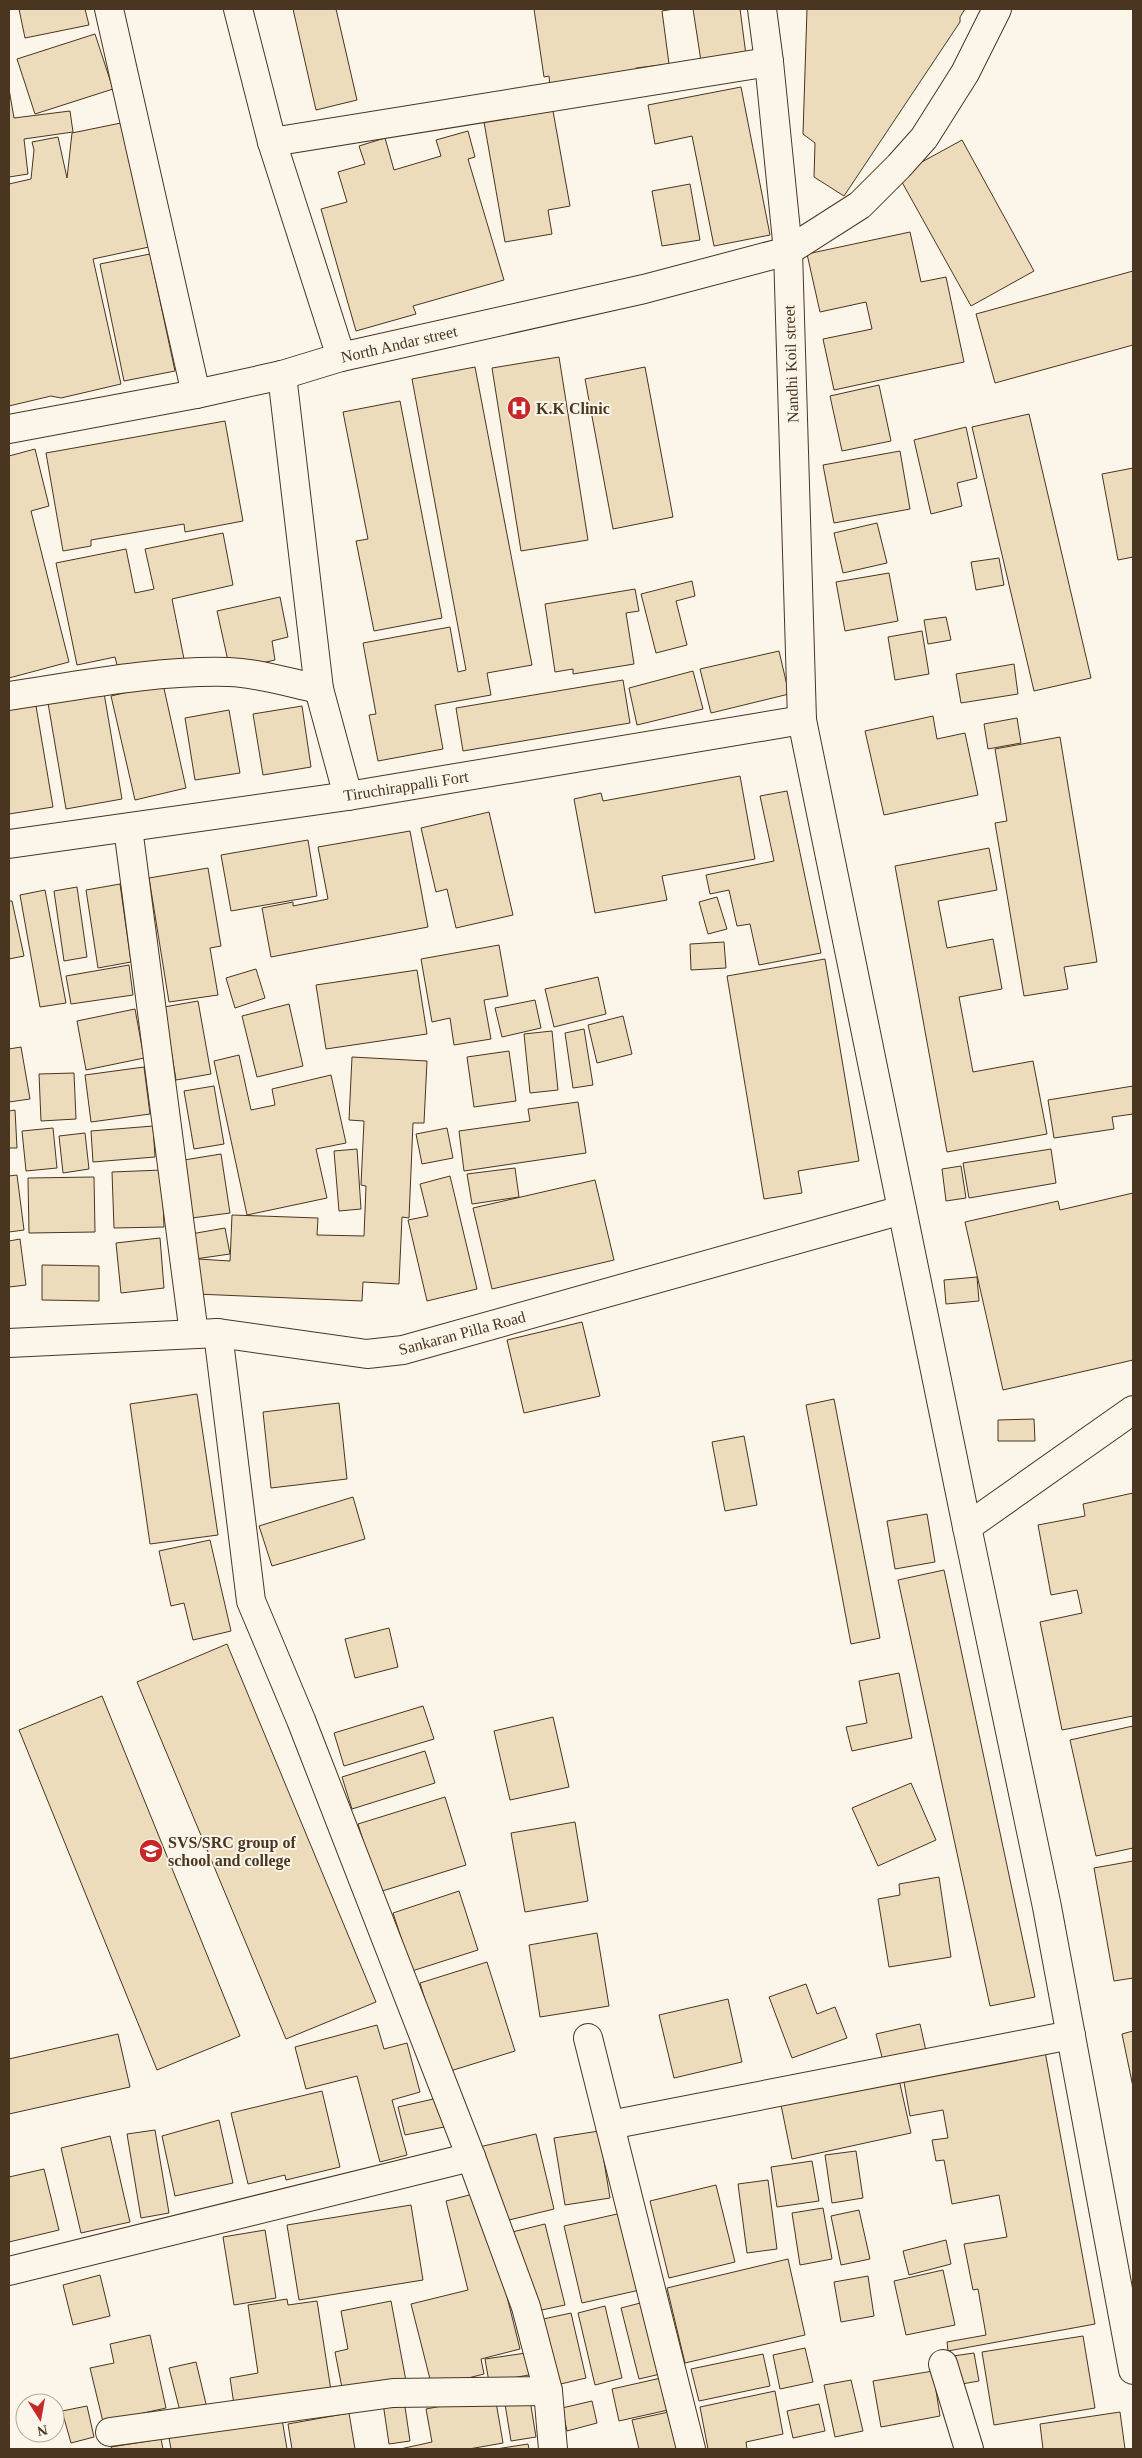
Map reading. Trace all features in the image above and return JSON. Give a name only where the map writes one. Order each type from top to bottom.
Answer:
[{"type":"street","points":[[109,9],[196,394]]},
{"type":"street","points":[[238,9],[272,142],[341,357]]},
{"type":"street","name":"Nandhi Koil street","points":[[762,9],[788,251],[802,720],[967,1527],[1047,1907],[1133,2367]]},
{"type":"street","name":"North Andar street","points":[[9,429],[196,394],[282,375],[341,357],[644,289],[788,251],[860,205],[924,138],[965,73],[997,9]]},
{"type":"street","points":[[272,142],[769,62]]},
{"type":"street","points":[[282,375],[319,689],[348,796]]},
{"type":"street","points":[[9,696],[162,674],[231,672],[319,689]]},
{"type":"street","name":"Tiruchirappalli Fort","points":[[9,844],[348,796],[802,720]]},
{"type":"street","points":[[128,828],[206,1334],[251,1601],[301,1720],[471,2157],[526,2307],[548,2391],[553,2449]]},
{"type":"street","name":"Sankaran Pilla Road","points":[[9,1343],[206,1334],[367,1354],[403,1350],[902,1210]]},
{"type":"street","points":[[967,1527],[1133,1410]]},
{"type":"street","points":[[610,2125],[1070,2035]]},
{"type":"street","points":[[588,2038],[691,2449]]},
{"type":"street","points":[[9,2271],[471,2157]]},
{"type":"street","points":[[943,2364],[969,2449]]},
{"type":"street","points":[[110,2432],[393,2393],[548,2391]]},
{"type":"building","points":[[19,9],[85,9],[89,25],[25,38]]},
{"type":"building","points":[[293,9],[336,9],[357,100],[316,110]]},
{"type":"building","points":[[534,9],[674,9],[662,11],[669,64],[636,68],[637,74],[550,87],[549,76],[544,77]]},
{"type":"building","points":[[693,9],[740,9],[746,55],[701,61]]},
{"type":"building","points":[[807,9],[965,9],[960,17],[960,22],[844,196],[814,177],[815,143],[803,134]]},
{"type":"building","points":[[95,34],[113,89],[35,114],[17,59]]},
{"type":"building","points":[[741,87],[770,235],[714,246],[692,136],[655,144],[648,105]]},
{"type":"building","points":[[9,89],[14,118],[70,111],[73,132],[24,139],[28,174],[9,177]]},
{"type":"building","points":[[553,111],[570,206],[548,210],[552,234],[505,242],[484,122]]},
{"type":"building","points":[[121,123],[149,247],[93,259],[121,384],[61,398],[51,396],[9,406],[9,184],[31,179],[34,150],[32,142],[58,137],[67,178],[72,133]]},
{"type":"building","points":[[468,131],[475,157],[468,159],[504,280],[413,306],[416,314],[356,331],[321,209],[347,202],[338,172],[365,164],[359,146],[385,138],[394,170],[441,156],[436,140]]},
{"type":"building","points":[[962,140],[1034,271],[971,306],[898,175]]},
{"type":"building","points":[[690,184],[700,240],[662,246],[652,191]]},
{"type":"building","points":[[910,232],[921,282],[946,277],[964,362],[834,390],[823,339],[872,329],[866,302],[820,312],[807,254]]},
{"type":"building","points":[[150,254],[175,371],[124,381],[100,264]]},
{"type":"building","points":[[1133,271],[1133,345],[995,383],[976,314]]},
{"type":"building","points":[[559,357],[588,540],[521,551],[492,368]]},
{"type":"building","points":[[475,367],[532,665],[487,673],[491,695],[435,705],[443,749],[378,761],[369,715],[376,714],[363,643],[450,627],[458,672],[466,670],[412,379]]},
{"type":"building","points":[[645,367],[673,517],[613,529],[585,379]]},
{"type":"building","points":[[879,385],[891,441],[842,451],[830,396]]},
{"type":"building","points":[[400,401],[442,618],[374,631],[356,541],[368,539],[343,412]]},
{"type":"building","points":[[1029,414],[1091,678],[1034,691],[972,427]]},
{"type":"building","points":[[225,421],[243,521],[185,532],[184,524],[91,540],[91,546],[63,551],[46,453]]},
{"type":"building","points":[[966,427],[977,478],[957,483],[962,506],[931,514],[914,440]]},
{"type":"building","points":[[35,449],[49,506],[31,511],[69,662],[9,678],[9,456]]},
{"type":"building","points":[[900,451],[910,509],[834,523],[823,465]]},
{"type":"building","points":[[1133,468],[1133,557],[1118,560],[1102,474]]},
{"type":"building","points":[[877,523],[887,563],[843,573],[834,533]]},
{"type":"building","points":[[223,533],[233,585],[172,599],[184,659],[119,673],[115,657],[77,665],[56,563],[126,549],[135,593],[154,589],[145,549]]},
{"type":"building","points":[[999,558],[1004,585],[976,590],[971,562]]},
{"type":"building","points":[[889,573],[898,621],[845,631],[836,582]]},
{"type":"building","points":[[692,581],[695,596],[676,601],[687,645],[656,653],[641,594]]},
{"type":"building","points":[[635,589],[639,611],[626,613],[634,664],[573,674],[573,669],[555,672],[545,604]]},
{"type":"building","points":[[280,597],[288,637],[272,641],[275,660],[230,670],[217,611]]},
{"type":"building","points":[[946,617],[951,640],[928,644],[924,620]]},
{"type":"building","points":[[922,631],[929,674],[895,680],[888,637]]},
{"type":"building","points":[[779,651],[789,694],[711,713],[700,669]]},
{"type":"building","points":[[1014,664],[1018,694],[961,703],[956,674]]},
{"type":"building","points":[[693,671],[703,709],[637,725],[629,688]]},
{"type":"building","points":[[623,680],[630,723],[463,751],[456,708]]},
{"type":"building","points":[[163,684],[186,788],[135,800],[111,696]]},
{"type":"building","points":[[104,693],[122,799],[66,809],[48,703]]},
{"type":"building","points":[[35,700],[53,807],[9,814],[9,704]]},
{"type":"building","points":[[302,706],[311,767],[263,775],[253,714]]},
{"type":"building","points":[[229,710],[240,773],[195,780],[185,718]]},
{"type":"building","points":[[933,716],[937,739],[965,733],[978,795],[884,815],[865,731]]},
{"type":"building","points":[[1017,718],[1021,743],[988,749],[984,724]]},
{"type":"building","points":[[1060,737],[1097,962],[1064,967],[1068,989],[1024,996],[995,823],[1007,821],[995,749]]},
{"type":"building","points":[[740,776],[755,859],[662,876],[667,900],[595,913],[574,799],[601,793],[603,801]]},
{"type":"building","points":[[787,791],[821,953],[759,965],[750,924],[737,926],[729,890],[710,894],[706,875],[774,861],[760,796]]},
{"type":"building","points":[[489,812],[513,915],[456,928],[447,889],[436,892],[421,828]]},
{"type":"building","points":[[410,831],[428,927],[271,957],[262,908],[293,902],[293,906],[328,899],[318,847]]},
{"type":"building","points":[[308,840],[317,896],[231,911],[221,855]]},
{"type":"building","points":[[989,848],[997,890],[938,901],[947,948],[993,939],[1002,989],[959,997],[973,1072],[1033,1061],[1047,1134],[947,1152],[895,866]]},
{"type":"building","points":[[208,868],[221,946],[210,948],[218,995],[169,1002],[149,878]]},
{"type":"building","points":[[120,884],[131,962],[98,968],[86,890]]},
{"type":"building","points":[[77,887],[87,957],[64,961],[54,891]]},
{"type":"building","points":[[45,890],[66,1003],[40,1007],[20,895]]},
{"type":"building","points":[[717,897],[727,929],[708,934],[699,902]]},
{"type":"building","points":[[9,901],[12,901],[24,956],[9,959]]},
{"type":"building","points":[[724,942],[726,968],[691,970],[690,944]]},
{"type":"building","points":[[499,945],[508,996],[484,1000],[491,1039],[454,1045],[450,1018],[432,1022],[421,959]]},
{"type":"building","points":[[825,959],[859,1161],[798,1171],[802,1193],[764,1199],[727,976]]},
{"type":"building","points":[[129,965],[133,995],[71,1004],[66,976]]},
{"type":"building","points":[[256,969],[265,998],[235,1008],[226,978]]},
{"type":"building","points":[[417,970],[427,1034],[326,1049],[316,985]]},
{"type":"building","points":[[598,977],[606,1014],[554,1027],[545,989]]},
{"type":"building","points":[[535,1000],[541,1028],[502,1037],[495,1008]]},
{"type":"building","points":[[198,1001],[211,1074],[176,1080],[164,1007]]},
{"type":"building","points":[[289,1004],[303,1066],[257,1077],[242,1016]]},
{"type":"building","points":[[135,1009],[144,1058],[86,1070],[77,1021]]},
{"type":"building","points":[[623,1016],[632,1054],[597,1063],[588,1025]]},
{"type":"building","points":[[584,1029],[593,1085],[573,1088],[565,1033]]},
{"type":"building","points":[[552,1031],[558,1090],[530,1093],[524,1034]]},
{"type":"building","points":[[21,1047],[30,1099],[9,1102],[9,1049]]},
{"type":"building","points":[[509,1051],[516,1101],[474,1107],[467,1057]]},
{"type":"building","points":[[239,1055],[251,1110],[275,1105],[272,1089],[331,1075],[346,1143],[316,1149],[327,1198],[247,1215],[214,1061]]},
{"type":"building","points":[[352,1057],[427,1061],[424,1123],[413,1123],[409,1218],[402,1217],[399,1284],[363,1282],[362,1301],[196,1294],[198,1259],[230,1261],[232,1215],[318,1218],[317,1235],[364,1236],[366,1186],[361,1185],[364,1121],[349,1120]]},
{"type":"building","points":[[144,1067],[150,1114],[91,1122],[85,1075]]},
{"type":"building","points":[[74,1073],[76,1119],[41,1121],[39,1074]]},
{"type":"building","points":[[214,1086],[224,1144],[194,1149],[184,1091]]},
{"type":"building","points":[[1133,1086],[1133,1114],[1112,1117],[1114,1129],[1054,1138],[1048,1100]]},
{"type":"building","points":[[578,1102],[586,1153],[464,1171],[459,1131],[530,1121],[528,1109]]},
{"type":"building","points":[[15,1110],[17,1148],[9,1148],[9,1111]]},
{"type":"building","points":[[153,1126],[155,1157],[93,1162],[91,1131]]},
{"type":"building","points":[[53,1128],[57,1168],[26,1171],[22,1131]]},
{"type":"building","points":[[447,1128],[453,1158],[422,1164],[416,1134]]},
{"type":"building","points":[[85,1133],[89,1169],[63,1173],[59,1136]]},
{"type":"building","points":[[357,1149],[361,1209],[339,1211],[334,1151]]},
{"type":"building","points":[[1051,1149],[1056,1183],[969,1198],[963,1163]]},
{"type":"building","points":[[221,1154],[230,1213],[192,1218],[184,1160]]},
{"type":"building","points":[[961,1166],[966,1198],[946,1201],[942,1169]]},
{"type":"building","points":[[515,1168],[519,1197],[472,1204],[467,1174]]},
{"type":"building","points":[[162,1170],[164,1227],[114,1228],[112,1172]]},
{"type":"building","points":[[17,1175],[24,1230],[9,1232],[9,1176]]},
{"type":"building","points":[[450,1176],[477,1289],[427,1301],[408,1220],[428,1216],[420,1184]]},
{"type":"building","points":[[94,1177],[95,1232],[29,1233],[28,1178]]},
{"type":"building","points":[[595,1180],[614,1260],[492,1289],[473,1208]]},
{"type":"building","points":[[1133,1193],[1133,1360],[1003,1390],[965,1222],[1058,1201],[1060,1210]]},
{"type":"building","points":[[225,1228],[230,1254],[195,1259],[191,1234]]},
{"type":"building","points":[[160,1238],[164,1288],[121,1293],[116,1243]]},
{"type":"building","points":[[20,1239],[26,1285],[9,1287],[9,1241]]},
{"type":"building","points":[[42,1265],[99,1266],[99,1301],[42,1300]]},
{"type":"building","points":[[977,1277],[979,1301],[946,1304],[944,1280]]},
{"type":"building","points":[[582,1322],[600,1396],[524,1413],[507,1340]]},
{"type":"building","points":[[197,1394],[218,1535],[150,1544],[130,1404]]},
{"type":"building","points":[[834,1399],[880,1638],[851,1644],[806,1405]]},
{"type":"building","points":[[339,1403],[347,1479],[271,1488],[263,1412]]},
{"type":"building","points":[[1034,1419],[1035,1441],[998,1441],[998,1420]]},
{"type":"building","points":[[744,1436],[757,1505],[725,1511],[712,1442]]},
{"type":"building","points":[[1133,1493],[1133,1716],[1062,1730],[1040,1622],[1082,1613],[1077,1590],[1051,1595],[1038,1525],[1085,1516],[1083,1504]]},
{"type":"building","points":[[353,1497],[365,1539],[272,1566],[259,1526]]},
{"type":"building","points":[[927,1514],[935,1562],[895,1569],[887,1521]]},
{"type":"building","points":[[210,1540],[231,1631],[193,1640],[184,1603],[171,1606],[159,1551]]},
{"type":"building","points":[[944,1570],[1035,1997],[990,2006],[898,1580]]},
{"type":"building","points":[[389,1628],[398,1667],[355,1678],[345,1639]]},
{"type":"building","points":[[227,1644],[376,2002],[286,2039],[137,1682]]},
{"type":"building","points":[[899,1673],[912,1738],[852,1751],[846,1727],[867,1723],[859,1681]]},
{"type":"building","points":[[102,1696],[240,2036],[157,2070],[19,1730]]},
{"type":"building","points":[[423,1706],[434,1739],[344,1766],[334,1733]]},
{"type":"building","points":[[553,1717],[569,1787],[510,1800],[494,1731]]},
{"type":"building","points":[[1133,1726],[1133,1848],[1096,1856],[1070,1740]]},
{"type":"building","points":[[425,1751],[435,1783],[352,1809],[342,1777]]},
{"type":"building","points":[[911,1783],[936,1840],[878,1866],[852,1808]]},
{"type":"building","points":[[445,1797],[466,1865],[379,1892],[358,1824]]},
{"type":"building","points":[[575,1822],[588,1901],[525,1912],[511,1833]]},
{"type":"building","points":[[1133,1861],[1133,1978],[1114,1981],[1094,1868]]},
{"type":"building","points":[[939,1877],[951,1957],[889,1967],[878,1899],[900,1895],[899,1884]]},
{"type":"building","points":[[459,1891],[478,1950],[412,1971],[393,1913]]},
{"type":"building","points":[[597,1933],[609,2006],[540,2017],[529,1945]]},
{"type":"building","points":[[487,1962],[515,2051],[447,2072],[420,1983]]},
{"type":"building","points":[[806,1984],[817,2014],[835,2007],[847,2038],[792,2058],[769,1997]]},
{"type":"building","points":[[728,1999],[742,2062],[674,2078],[659,2015]]},
{"type":"building","points":[[920,2024],[926,2051],[883,2061],[876,2034]]},
{"type":"building","points":[[377,2025],[384,2049],[407,2043],[420,2092],[392,2100],[407,2155],[380,2162],[357,2076],[306,2089],[295,2047]]},
{"type":"building","points":[[1133,2031],[1133,2087],[1122,2034]]},
{"type":"building","points":[[118,2034],[130,2087],[9,2114],[9,2059]]},
{"type":"building","points":[[1044,2046],[1095,2324],[948,2351],[947,2342],[986,2335],[978,2289],[973,2290],[964,2244],[1007,2237],[999,2195],[952,2204],[944,2160],[936,2161],[932,2140],[948,2138],[943,2110],[910,2116],[902,2071]]},
{"type":"building","points":[[898,2075],[911,2133],[792,2159],[780,2100]]},
{"type":"building","points":[[322,2091],[340,2167],[286,2180],[285,2175],[248,2184],[231,2113]]},
{"type":"building","points":[[438,2098],[444,2127],[405,2135],[398,2107]]},
{"type":"building","points":[[219,2120],[233,2183],[175,2196],[162,2136]]},
{"type":"building","points":[[155,2130],[169,2213],[141,2218],[127,2134]]},
{"type":"building","points":[[599,2131],[610,2198],[565,2205],[554,2138]]},
{"type":"building","points":[[536,2134],[554,2209],[497,2223],[479,2147]]},
{"type":"building","points":[[110,2136],[130,2222],[81,2233],[61,2148]]},
{"type":"building","points":[[856,2151],[863,2198],[832,2203],[825,2155]]},
{"type":"building","points":[[812,2161],[819,2201],[777,2207],[771,2167]]},
{"type":"building","points":[[44,2169],[59,2230],[9,2242],[9,2177]]},
{"type":"building","points":[[768,2180],[777,2249],[747,2253],[738,2184]]},
{"type":"building","points":[[716,2185],[735,2262],[669,2278],[650,2201]]},
{"type":"building","points":[[481,2192],[520,2349],[481,2359],[484,2374],[432,2387],[411,2304],[468,2290],[446,2201]]},
{"type":"building","points":[[411,2205],[423,2280],[299,2300],[287,2225]]},
{"type":"building","points":[[823,2208],[832,2259],[800,2265],[792,2213]]},
{"type":"building","points":[[859,2210],[870,2259],[841,2265],[831,2216]]},
{"type":"building","points":[[626,2212],[644,2289],[582,2303],[564,2226]]},
{"type":"building","points":[[545,2224],[565,2305],[528,2313],[508,2233]]},
{"type":"building","points":[[265,2230],[276,2298],[234,2305],[223,2237]]},
{"type":"building","points":[[946,2240],[951,2264],[909,2275],[903,2251]]},
{"type":"building","points":[[788,2259],[805,2335],[685,2363],[667,2288]]},
{"type":"building","points":[[943,2270],[955,2325],[906,2335],[894,2281]]},
{"type":"building","points":[[100,2275],[110,2316],[73,2325],[63,2285]]},
{"type":"building","points":[[868,2276],[874,2316],[841,2322],[834,2282]]},
{"type":"building","points":[[287,2299],[288,2305],[317,2301],[332,2397],[235,2411],[230,2378],[258,2373],[248,2305]]},
{"type":"building","points":[[652,2300],[669,2372],[639,2379],[621,2308]]},
{"type":"building","points":[[391,2301],[406,2381],[343,2393],[335,2352],[348,2349],[341,2311]]},
{"type":"building","points":[[605,2306],[622,2378],[595,2385],[578,2313]]},
{"type":"building","points":[[571,2313],[586,2378],[548,2387],[534,2321]]},
{"type":"building","points":[[150,2335],[166,2408],[103,2422],[90,2368],[114,2363],[110,2344]]},
{"type":"building","points":[[1083,2336],[1095,2408],[994,2425],[982,2352]]},
{"type":"building","points":[[805,2348],[813,2382],[780,2389],[773,2355]]},
{"type":"building","points":[[526,2353],[529,2375],[489,2382],[485,2359]]},
{"type":"building","points":[[974,2353],[979,2381],[950,2386],[946,2357]]},
{"type":"building","points":[[763,2354],[770,2386],[699,2401],[691,2369]]},
{"type":"building","points":[[196,2362],[207,2408],[181,2415],[169,2368]]},
{"type":"building","points":[[933,2371],[940,2416],[881,2427],[873,2381]]},
{"type":"building","points":[[661,2378],[668,2410],[619,2421],[612,2389]]},
{"type":"building","points":[[851,2380],[863,2431],[835,2437],[824,2385]]},
{"type":"building","points":[[775,2391],[783,2434],[746,2442],[747,2449],[708,2449],[700,2407]]},
{"type":"building","points":[[495,2396],[503,2443],[469,2449],[400,2449],[432,2442],[426,2409]]},
{"type":"building","points":[[404,2400],[410,2441],[389,2444],[383,2403]]},
{"type":"building","points":[[530,2400],[536,2437],[511,2441],[505,2404]]},
{"type":"building","points":[[592,2401],[597,2423],[567,2431],[562,2408]]},
{"type":"building","points":[[819,2404],[825,2431],[793,2438],[787,2411]]},
{"type":"building","points":[[87,2406],[94,2437],[71,2443],[65,2422],[65,2410]]},
{"type":"building","points":[[673,2411],[682,2449],[639,2449],[632,2420]]},
{"type":"building","points":[[1120,2412],[1125,2449],[1043,2449],[1040,2424]]},
{"type":"building","points":[[349,2413],[355,2449],[292,2449],[288,2424]]},
{"type":"building","points":[[282,2419],[287,2449],[171,2449],[169,2438]]},
{"type":"building","points":[[161,2439],[163,2449],[112,2449],[111,2447]]},
{"type":"building","points":[[528,2444],[529,2449],[496,2449]]},
{"type":"place","name":"K.K Clinic","points":[[519,408]]},
{"type":"place","name":"SVS/SRC group of school and college","points":[[151,1851]]}]
